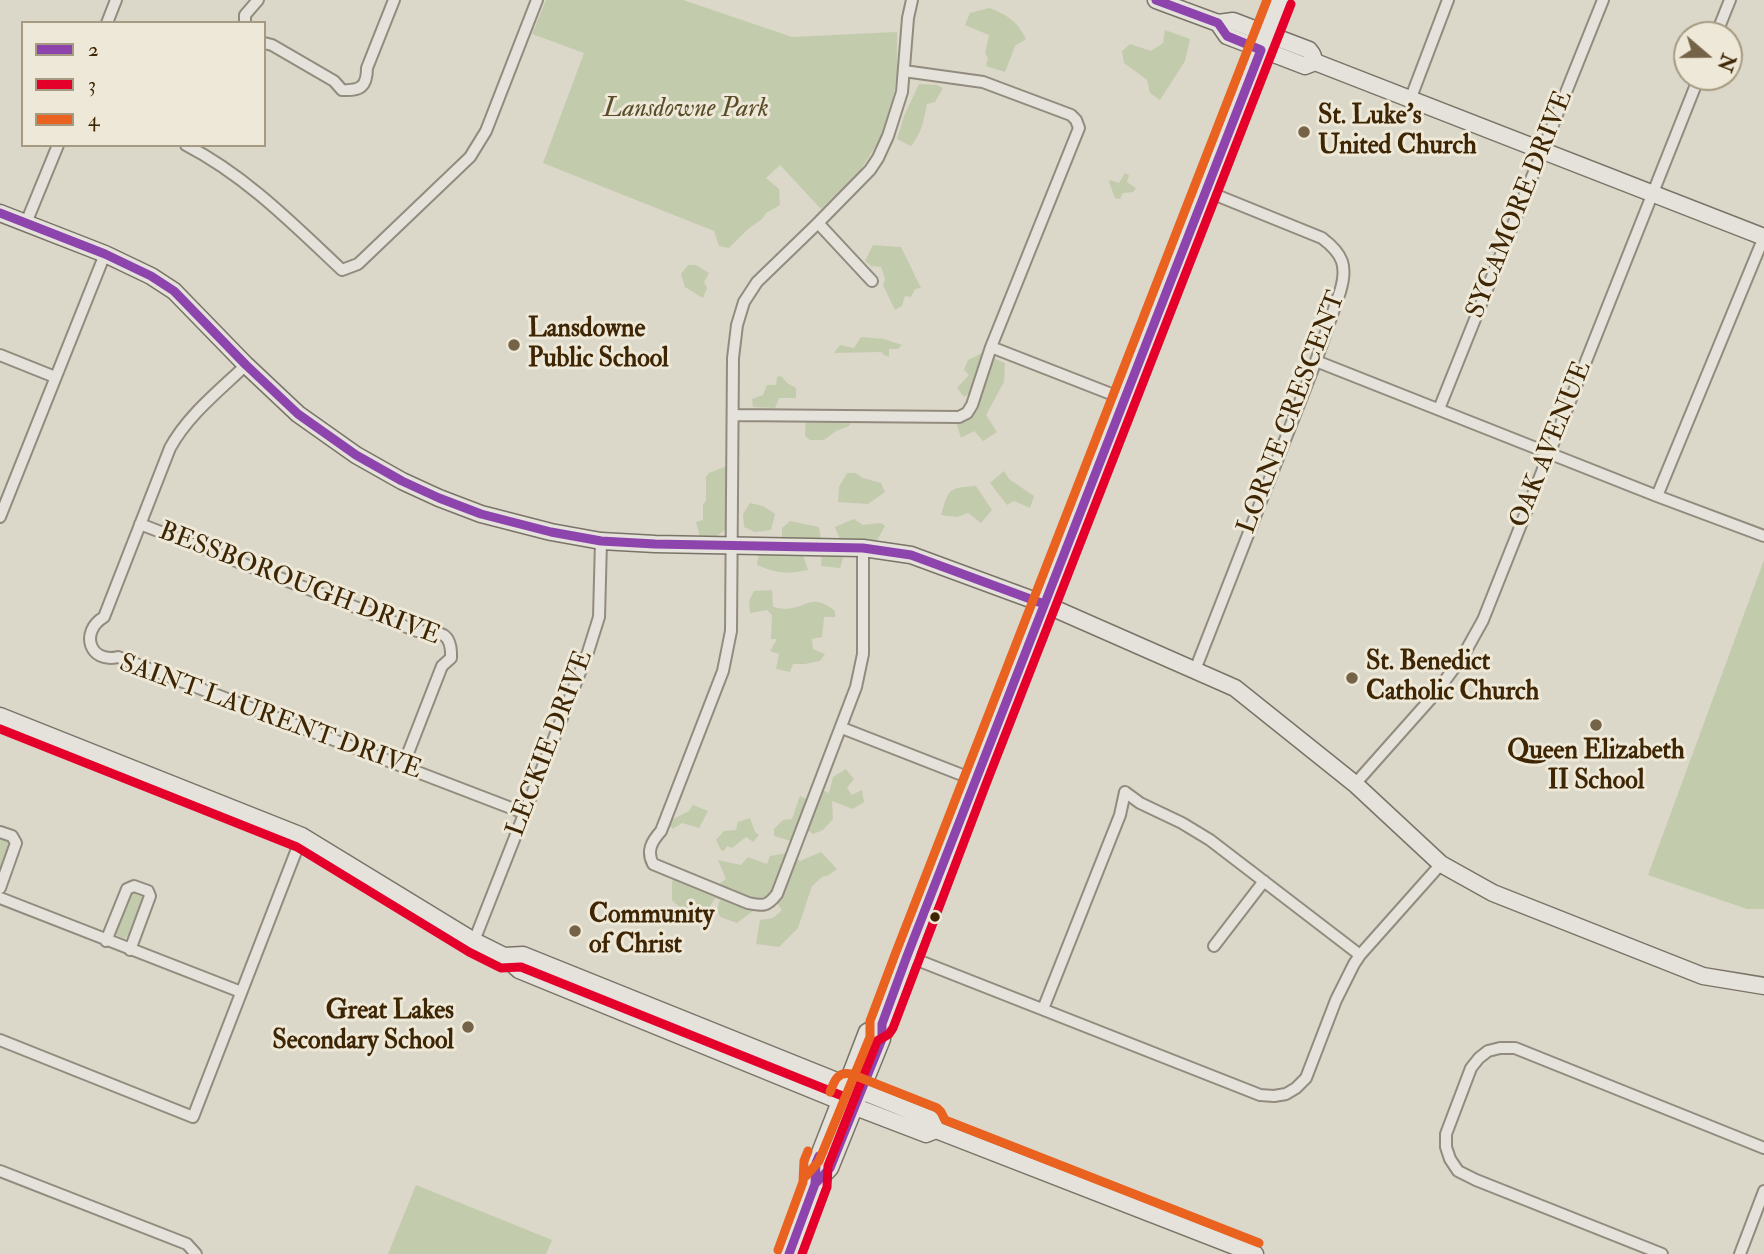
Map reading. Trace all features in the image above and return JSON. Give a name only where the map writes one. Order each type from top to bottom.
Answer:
[{"type":"street","points":[[108,21],[116,0]]},
{"type":"street","points":[[245,21],[245,15],[258,0]]},
{"type":"street","points":[[266,44],[334,80],[342,90],[352,91],[361,87],[367,79],[367,68],[394,0]]},
{"type":"street","points":[[190,147],[261,194],[342,270],[358,264],[470,157],[486,131],[537,0]]},
{"type":"street","points":[[863,548],[863,654],[856,687],[777,894],[770,902],[761,906],[653,864],[649,857],[650,846],[661,831],[723,671],[731,631],[733,358],[737,325],[744,302],[757,282],[870,170],[878,158],[902,92],[912,0]]},
{"type":"street","points":[[1156,0],[1218,23],[1233,21],[1309,50],[1315,62]]},
{"type":"street","points":[[789,1254],[815,1184],[830,1168],[854,1087],[882,1039],[882,1024],[907,956],[1280,0]]},
{"type":"street","points":[[1410,100],[1448,0]]},
{"type":"street","name":"SYCAMORE DRIVE","points":[[1439,409],[1604,0]]},
{"type":"street","points":[[1722,21],[1730,0]]},
{"type":"street","points":[[1218,23],[1227,36],[1261,50],[1305,66],[1315,62],[1764,237],[1657,496]]},
{"type":"street","points":[[733,415],[959,417],[967,412],[971,405],[991,347],[1079,128],[1072,115],[984,82],[904,71]]},
{"type":"street","name":"OAK AVENUE","points":[[1354,784],[1435,694],[1463,656],[1483,620],[1693,91]]},
{"type":"street","points":[[26,223],[57,147]]},
{"type":"street","name":"LORNE CRESCENT","points":[[1195,670],[1316,361],[1343,281],[1344,270],[1335,248],[1322,238],[1206,191]]},
{"type":"street","points":[[0,213],[105,254],[151,276],[174,291],[298,414],[356,455],[439,499],[481,514],[551,532],[601,541],[863,548],[911,555],[1044,604],[1234,688],[1354,784],[1441,864],[1493,893],[1703,976],[1764,986]]},
{"type":"street","points":[[818,223],[872,281]]},
{"type":"street","points":[[0,517],[105,254]]},
{"type":"street","points":[[991,347],[1124,399]]},
{"type":"street","points":[[0,355],[55,377]]},
{"type":"street","points":[[1316,361],[1764,536]]},
{"type":"street","name":"SAINT LAURENT DRIVE","points":[[246,365],[194,415],[179,432],[170,448],[104,617],[91,629],[91,645],[103,657],[118,657],[524,813]]},
{"type":"street","name":"BESSBOROUGH DRIVE","points":[[139,524],[417,631],[435,632],[447,637],[451,645],[451,658],[442,666],[403,766]]},
{"type":"street","name":"LECKIE DRIVE","points":[[474,941],[588,652],[599,617],[601,541]]},
{"type":"street","points":[[0,716],[302,836],[474,941],[504,956],[519,970],[847,1104],[926,1134],[936,1130],[1255,1254]]},
{"type":"street","points":[[842,728],[975,780]]},
{"type":"street","points":[[1043,1009],[1119,816],[1125,792],[1140,803],[1210,840],[1360,955]]},
{"type":"street","points":[[0,832],[12,836],[16,844],[0,888]]},
{"type":"street","points":[[0,1040],[192,1117],[302,836]]},
{"type":"street","points":[[907,956],[1261,1095],[1286,1094],[1306,1078],[1342,986],[1360,955],[1441,864]]},
{"type":"street","points":[[1214,946],[1264,881]]},
{"type":"street","points":[[106,941],[127,889],[134,886],[148,891],[150,896],[130,950]]},
{"type":"street","points":[[0,898],[241,992]]},
{"type":"street","points":[[504,956],[523,955],[854,1087],[931,1119],[936,1130]]},
{"type":"street","points":[[1662,1254],[1458,1171],[1446,1147],[1446,1134],[1472,1068],[1479,1058],[1488,1051],[1515,1048],[1764,1148]]},
{"type":"street","points":[[0,1171],[187,1244],[196,1254]]},
{"type":"street","points":[[1740,1254],[1764,1191]]},
{"type":"green space","name":"Lansdowne Park","points":[[546,0],[683,0],[792,37],[897,32],[894,94],[881,138],[859,172],[821,209],[780,165],[766,178],[779,189],[780,205],[766,213],[729,248],[719,246],[714,231],[543,163],[584,53],[532,34]]},
{"type":"green space","points":[[989,8],[1011,19],[1026,39],[1015,46],[1005,72],[986,66],[988,58],[985,53],[989,35],[965,25],[970,13]]},
{"type":"green space","points":[[1165,30],[1190,39],[1185,61],[1160,100],[1150,93],[1147,80],[1124,63],[1122,51],[1130,44],[1151,51],[1163,43]]},
{"type":"green space","points":[[919,84],[943,88],[935,102],[927,104],[920,131],[911,146],[897,139]]},
{"type":"green space","points":[[1125,173],[1129,175],[1127,182],[1136,188],[1133,192],[1123,193],[1120,199],[1115,198],[1109,182],[1119,183]]},
{"type":"green space","points":[[873,245],[901,247],[921,288],[915,289],[911,297],[905,296],[902,306],[895,310],[883,285],[885,279],[881,267],[871,266],[865,261]]},
{"type":"green space","points":[[688,265],[696,265],[709,273],[704,282],[707,288],[703,298],[685,287],[681,274]]},
{"type":"green space","points":[[861,337],[884,339],[902,345],[898,349],[889,349],[889,357],[881,352],[834,353],[840,345],[854,348]]},
{"type":"green space","points":[[982,353],[1005,363],[1004,382],[986,415],[997,432],[983,441],[974,431],[961,438],[955,419],[964,418],[977,411],[974,405],[983,395],[979,387],[964,397],[957,388],[969,375],[964,370],[968,360]]},
{"type":"green space","points":[[781,376],[796,388],[796,398],[779,398],[775,408],[753,407],[752,399],[763,395],[767,385],[776,385],[777,377]]},
{"type":"green space","points":[[806,417],[854,418],[849,426],[824,440],[810,440],[805,436]]},
{"type":"green space","points":[[732,464],[732,525],[714,538],[700,537],[696,522],[703,520],[706,477],[709,473]]},
{"type":"green space","points":[[1004,471],[1009,479],[1034,496],[1030,508],[1014,501],[1007,505],[990,483]]},
{"type":"green space","points":[[847,473],[856,473],[881,483],[885,492],[868,504],[838,502],[839,487]]},
{"type":"green space","points":[[976,486],[992,510],[981,523],[968,513],[957,517],[941,515],[951,491]]},
{"type":"green space","points":[[750,503],[763,506],[775,514],[771,530],[755,532],[744,527],[743,514]]},
{"type":"green space","points":[[854,519],[863,525],[881,523],[885,526],[875,544],[847,546],[840,568],[821,566],[822,551],[841,542],[835,527]]},
{"type":"green space","points":[[790,521],[819,527],[821,540],[802,552],[808,570],[782,572],[757,565],[759,553],[782,551],[782,528]]},
{"type":"green space","points":[[1764,560],[1764,909],[1747,909],[1648,875]]},
{"type":"green space","points":[[772,590],[773,607],[785,609],[815,602],[827,605],[835,611],[835,617],[824,617],[822,637],[812,639],[813,649],[825,654],[820,661],[793,664],[790,672],[776,669],[779,654],[770,651],[777,639],[771,639],[772,615],[767,610],[750,613],[749,601],[754,591]]},
{"type":"green space","points":[[846,769],[854,779],[847,788],[852,795],[862,790],[864,802],[853,809],[832,801],[833,819],[823,830],[813,834],[809,831],[795,842],[774,836],[774,829],[783,820],[792,819],[800,796],[808,800],[816,787],[829,793],[833,777]]},
{"type":"green space","points":[[693,805],[708,811],[699,828],[682,823],[673,829],[668,824],[689,811]]},
{"type":"green space","points":[[750,818],[755,832],[759,835],[753,842],[746,837],[732,848],[727,846],[724,851],[721,850],[716,840],[724,831],[736,830],[738,822]]},
{"type":"green space","points":[[0,839],[11,843],[0,872]]},
{"type":"green space","points":[[821,852],[837,869],[812,886],[798,928],[779,947],[756,944],[760,920],[773,918],[782,910],[772,897],[737,923],[720,917],[717,909],[720,900],[715,898],[708,910],[692,909],[687,915],[672,900],[674,874],[709,891],[726,879],[718,860],[741,865],[748,857],[767,864],[770,856],[788,853],[800,861]]},
{"type":"green space","points":[[131,892],[142,894],[142,899],[128,936],[124,939],[116,935],[116,930]]},
{"type":"green space","points":[[416,1185],[552,1240],[546,1254],[388,1254]]},
{"type":"transit line","name":"2","points":[[815,1184],[830,1168],[882,1039],[882,1024],[907,956],[1261,50],[1227,36],[1218,23],[1156,0]]},
{"type":"transit line","name":"4","points":[[806,1176],[819,1161],[870,1037],[870,1021],[896,952],[1267,0]]},
{"type":"transit line","name":"3","points":[[802,1254],[827,1187],[828,1166],[877,1041],[889,1034],[893,1028],[1291,4]]},
{"type":"transit line","name":"2","points":[[0,213],[105,254],[151,276],[174,291],[298,414],[356,455],[402,481],[481,514],[551,532],[601,541],[863,548],[911,555],[1044,604]]},
{"type":"transit line","name":"3","points":[[0,729],[297,847],[469,952],[501,968],[521,967],[845,1097]]},
{"type":"transit line","name":"4","points":[[830,1092],[839,1076],[851,1074],[937,1108],[945,1120],[1259,1243]]},
{"type":"transit line","name":"4","points":[[778,1250],[803,1182],[804,1161],[808,1151]]},
{"type":"transit line","name":"2","points":[[789,1254],[815,1184],[819,1156]]},
{"type":"place","name":"St. Luke's United Church","points":[[1304,132]]},
{"type":"place","name":"Lansdowne Public School","points":[[514,345]]},
{"type":"place","name":"St. Benedict Catholic Church","points":[[1352,678]]},
{"type":"place","name":"Queen Elizabeth II School","points":[[1596,725]]},
{"type":"place","name":"Community of Christ","points":[[575,931]]},
{"type":"place","name":"Great Lakes Secondary School","points":[[468,1027]]}]
